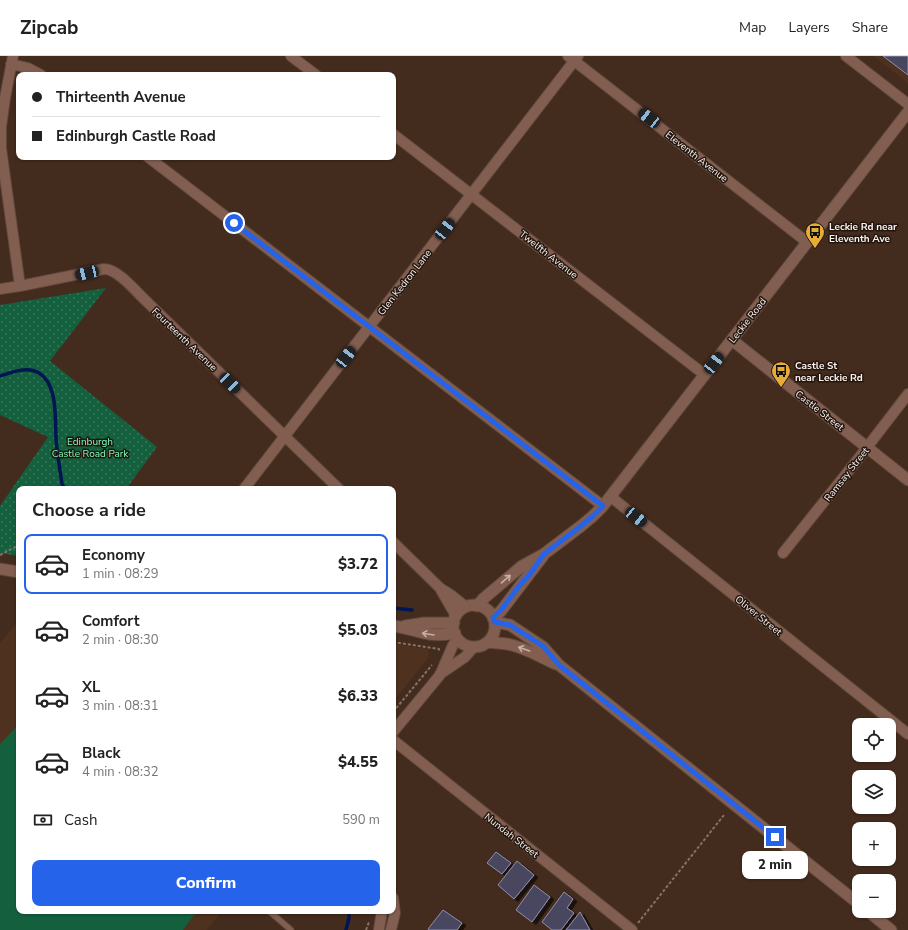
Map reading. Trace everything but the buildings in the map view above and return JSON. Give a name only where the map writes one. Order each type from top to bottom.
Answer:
[{"type":"street","points":[[292,56],[312,72]]},
{"type":"street","points":[[846,56],[908,104]]},
{"type":"street","name":"Glen Kedron Lane","points":[[246,486],[471,194],[573,58]]},
{"type":"street","name":"Eleventh Avenue","points":[[573,58],[807,242]]},
{"type":"street","points":[[20,286],[1,148],[1,127],[12,60],[35,72]]},
{"type":"street","name":"Leckie Road","points":[[472,606],[483,599],[522,566],[544,554],[581,526],[603,506],[908,112]]},
{"type":"street","name":"Twelfth Avenue","points":[[396,136],[705,375]]},
{"type":"street","points":[[152,160],[603,506]]},
{"type":"street","name":"Fourteenth Avenue","points":[[0,289],[97,270],[108,269],[115,272],[336,486]]},
{"type":"street","name":"Castle Street","points":[[732,340],[908,480]]},
{"type":"street","name":"Ramsay Street","points":[[783,553],[908,394]]},
{"type":"street","name":"Oliver Street","points":[[611,496],[908,734]]},
{"type":"street","points":[[396,545],[440,588],[472,606],[484,608],[489,612],[494,620],[495,627],[494,633],[488,642],[474,647],[463,643],[440,588]]},
{"type":"street","name":"Leckie Road","points":[[494,620],[544,554]]},
{"type":"street","points":[[0,569],[16,572]]},
{"type":"street","points":[[440,675],[453,646],[460,611],[472,606]]},
{"type":"street","points":[[494,620],[510,625],[543,646],[559,665],[852,898]]},
{"type":"street","points":[[398,626],[425,634],[444,636],[456,628]]},
{"type":"street","points":[[488,642],[506,644],[528,650],[559,665]]},
{"type":"street","points":[[396,728],[440,675],[465,657],[474,647]]},
{"type":"street","name":"Nundah Street","points":[[396,742],[632,930]]},
{"type":"street","points":[[381,914],[378,929],[383,928],[391,930],[395,914]]},
{"type":"street","points":[[876,918],[891,930]]},
{"type":"lane","points":[[272,914],[291,930]]},
{"type":"path","points":[[0,555],[16,547]]},
{"type":"path","points":[[396,642],[439,649],[438,653]]},
{"type":"path","points":[[396,708],[433,664]]},
{"type":"path","points":[[632,930],[724,815]]},
{"type":"shaded area","points":[[873,56],[908,56],[908,83]]},
{"type":"shaded area","points":[[16,624],[16,914],[220,914],[207,930],[0,930],[0,643]]},
{"type":"shaded area","points":[[396,644],[428,649],[429,657],[396,698]]},
{"type":"green space","name":"Edinburgh Castle Road Park","points":[[106,288],[50,361],[157,447],[128,486],[16,486],[16,556],[0,553],[0,506],[48,437],[0,415],[0,305]]},
{"type":"green space","points":[[16,727],[16,914],[195,914],[183,930],[0,930],[0,744]]},
{"type":"waterway","points":[[0,376],[20,370],[30,370],[39,373],[50,385],[54,402],[56,438],[63,486]]},
{"type":"waterway","points":[[396,608],[412,610]]},
{"type":"waterway","points":[[346,930],[349,914]]},
{"type":"place","name":"Leckie Rd near Eleventh Ave","points":[[815,249]]},
{"type":"place","name":"Castle St near Leckie Rd","points":[[781,388]]},
{"type":"route","points":[[234,223],[603,506],[581,526],[544,554],[530,574],[493,618],[495,622],[510,625],[543,646],[559,665],[775,837]]}]
